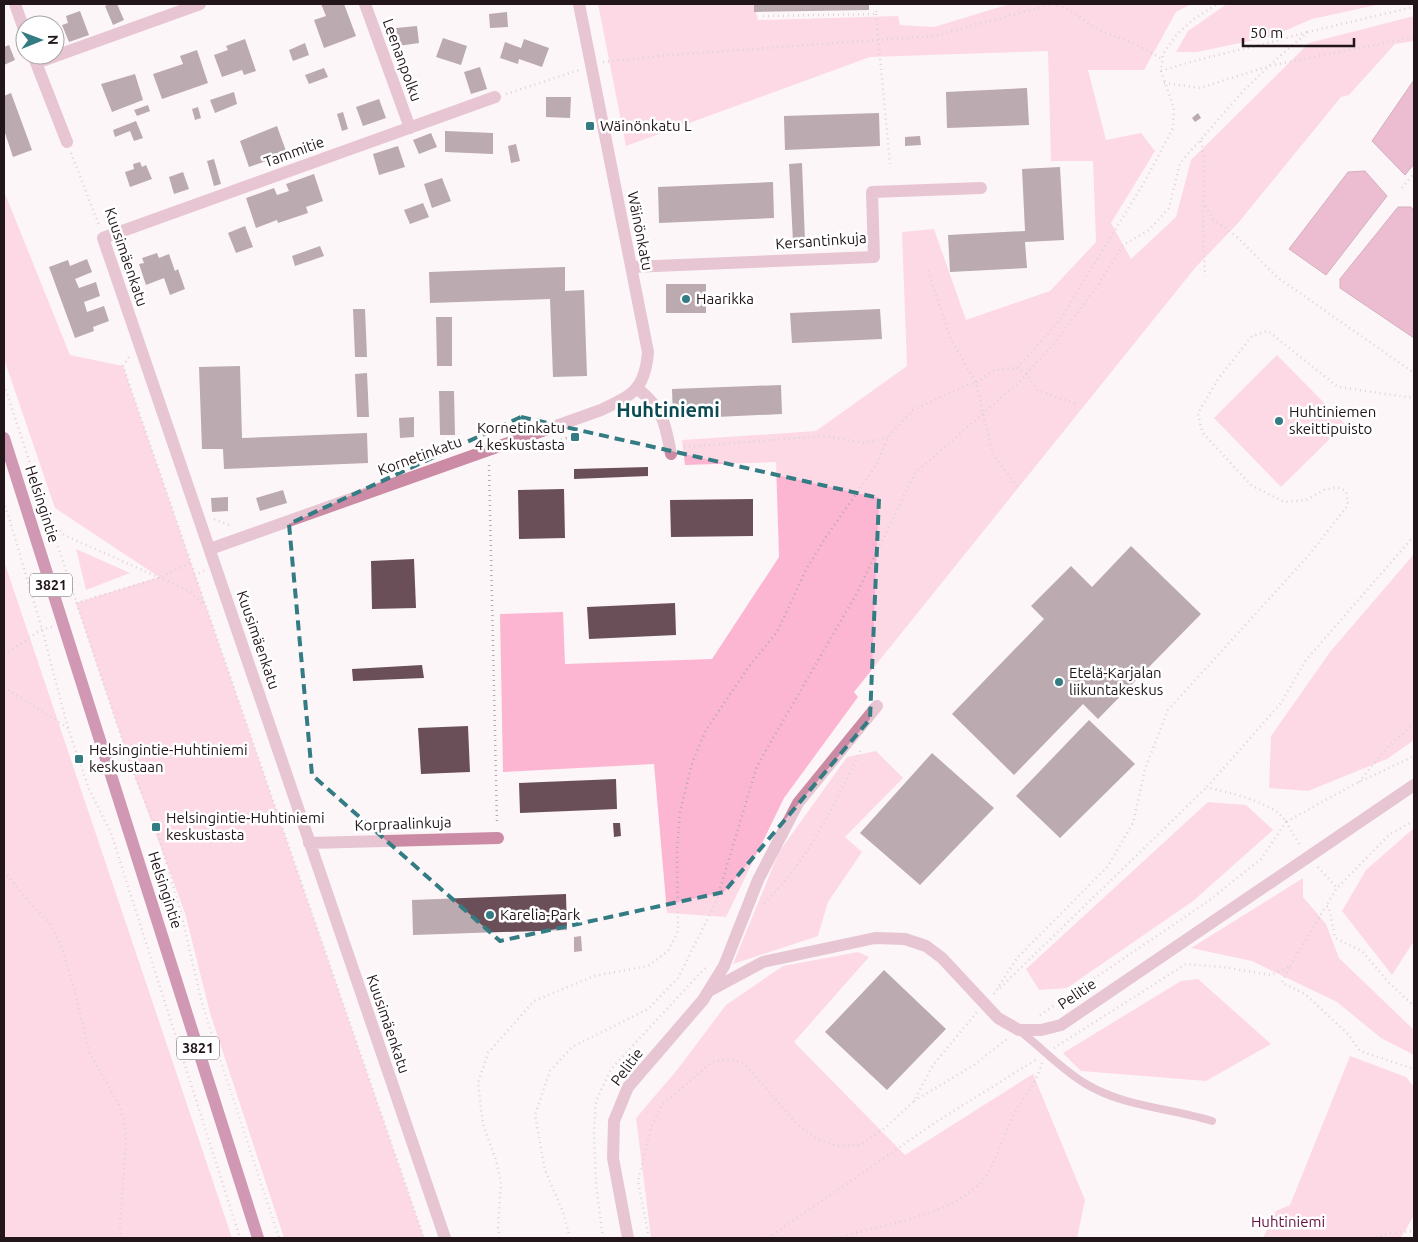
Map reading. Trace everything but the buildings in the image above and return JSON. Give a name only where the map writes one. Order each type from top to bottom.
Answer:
[{"type":"main road","name":"Helsingintie","points":[[4,438],[258,1238]]},
{"type":"street","points":[[65,49],[200,4]]},
{"type":"street","name":"Leenanpolku","points":[[365,4],[410,128]]},
{"type":"street","name":"Wäinönkatu","points":[[580,4],[648,352],[646,373],[637,388]]},
{"type":"street","points":[[37,65],[67,142]]},
{"type":"street","name":"Tammitie","points":[[104,238],[495,97]]},
{"type":"street","name":"Kersantinkuja","points":[[631,267],[874,257],[872,192],[981,188]]},
{"type":"street","name":"Kuusimäenkatu","points":[[104,238],[444,1238]]},
{"type":"street","points":[[637,388],[653,401],[662,417],[666,425],[671,451]]},
{"type":"street","name":"Kornetinkatu","points":[[210,549],[601,410],[622,400],[637,388]]},
{"type":"street","name":"Pelitie","points":[[628,1238],[614,1158],[614,1121],[628,1087],[709,991],[724,966],[778,839],[798,802],[878,706]]},
{"type":"street","name":"Pelitie","points":[[709,991],[763,962],[875,938],[905,939],[926,946],[942,958],[998,1018],[1019,1030],[1041,1030],[1061,1025],[1414,785]]},
{"type":"street","name":"Korpraalinkuja","points":[[309,843],[498,838]]},
{"type":"lane","points":[[1019,1030],[1045,1054],[1087,1085],[1126,1101],[1188,1113],[1212,1121]]},
{"type":"path","points":[[602,62],[669,55],[934,36],[1053,4],[1068,9],[1097,29],[1135,44],[1162,60]]},
{"type":"path","points":[[1017,368],[1060,320],[1145,181],[1173,128],[1174,108],[1161,71],[1162,60],[1177,34],[1194,19],[1217,4]]},
{"type":"path","points":[[876,7],[890,164]]},
{"type":"path","points":[[1161,71],[1204,57],[1260,46],[1308,32],[1414,7]]},
{"type":"path","points":[[763,16],[876,14]]},
{"type":"path","points":[[570,1238],[563,1212],[545,1170],[539,1146],[535,1115],[550,1071],[572,1048],[648,1009],[678,978],[716,902],[758,766],[857,593],[915,473],[1027,374],[1052,346],[1098,284],[1123,245],[1148,230],[1169,208],[1180,163],[1244,90],[1308,32]]},
{"type":"path","points":[[1164,83],[1200,88],[1269,66],[1414,37]]},
{"type":"path","points":[[495,97],[580,69]]},
{"type":"path","points":[[1200,140],[1204,157],[1205,206],[1203,238],[1205,276]]},
{"type":"path","name":"Kuusimäenkatu","points":[[67,142],[104,238]]},
{"type":"path","points":[[1402,188],[1414,173]]},
{"type":"path","points":[[1205,206],[1213,219],[1236,236],[1277,277],[1414,374]]},
{"type":"path","points":[[928,271],[951,339],[976,384],[993,455],[1019,489]]},
{"type":"path","points":[[996,992],[1017,958],[1108,866],[1133,823],[1145,769],[1168,710],[1309,555],[1348,505],[1346,491],[1337,487],[1324,490],[1306,500],[1284,502],[1251,485],[1202,432],[1198,413],[1218,379],[1252,336],[1268,331],[1338,387],[1414,398]]},
{"type":"path","points":[[138,341],[123,366],[424,1238]]},
{"type":"path","points":[[500,1238],[498,1228],[501,1182],[496,1160],[483,1125],[478,1084],[488,1053],[534,1001],[594,976],[648,966],[668,951],[678,931],[677,849],[680,812],[692,763],[706,730],[746,671],[777,632],[807,568],[826,537],[877,464],[888,437],[913,410],[967,385],[976,384],[994,370],[1017,368],[1027,374],[1036,390],[1076,404]]},
{"type":"path","points":[[4,386],[133,772],[156,828],[180,909],[203,1007],[279,1238]]},
{"type":"path","points":[[671,451],[823,436],[865,443],[888,437]]},
{"type":"path","points":[[489,458],[498,838]]},
{"type":"path","points":[[4,500],[42,629],[68,728],[90,788],[111,833],[240,1238]]},
{"type":"path","points":[[47,517],[64,535],[189,591],[204,605]]},
{"type":"path","points":[[914,1101],[933,1065],[984,1004],[1207,787],[1281,703],[1306,660],[1414,536]]},
{"type":"path","points":[[76,603],[159,578],[190,563]]},
{"type":"path","points":[[4,655],[42,629]]},
{"type":"path","points":[[4,687],[68,728]]},
{"type":"path","points":[[1358,783],[1385,750],[1414,723]]},
{"type":"path","points":[[649,1238],[638,1182],[651,1128],[661,1106],[712,1062],[728,1059],[744,1062],[797,1124],[818,1140],[837,1146],[860,1145],[885,1128],[914,1101],[974,1065],[1019,1030],[1207,902],[1262,859],[1286,822],[1358,783],[1414,756]]},
{"type":"path","points":[[1207,787],[1249,798],[1283,816],[1286,822]]},
{"type":"path","points":[[1414,821],[1390,834],[1337,888],[1282,982],[1305,994],[1348,1034],[1360,1051],[1414,1069]]},
{"type":"path","points":[[4,871],[48,922],[61,944],[74,988],[89,1052],[120,1107],[124,1119],[126,1142],[120,1227],[121,1238]]},
{"type":"path","points":[[1326,906],[1329,908],[1335,938],[1362,952],[1390,984],[1414,1006]]},
{"type":"path","points":[[768,1238],[936,1122],[1186,964],[1223,967],[1272,976],[1290,966]]},
{"type":"path","points":[[836,1238],[953,1203],[974,1188],[986,1175],[1013,1116],[1039,1074],[1045,1054]]},
{"type":"path","points":[[1376,1238],[1390,1233],[1414,1231]]},
{"type":"highlighted area","points":[[521,417],[879,498],[870,719],[724,892],[500,941],[312,775],[289,524]]},
{"type":"green space","points":[[598,4],[754,4],[758,20],[898,16],[900,25],[934,27],[1010,4],[1191,4],[1176,12],[1144,70],[1088,70],[1106,140],[1141,133],[1155,151],[1111,223],[1131,259],[1176,217],[1191,160],[1309,43],[1414,16],[1414,41],[1395,44],[1349,95],[1341,97],[1239,222],[1195,268],[854,692],[858,697],[784,798],[726,917],[667,913],[654,764],[503,772],[500,614],[563,612],[565,664],[712,659],[779,557],[776,462],[685,465],[682,440],[816,431],[907,366],[902,232],[934,229],[966,320],[1050,291],[1096,242],[1093,161],[1051,161],[1048,51],[870,57],[626,146]]},
{"type":"green space","points":[[1227,4],[1381,4],[1312,19],[1273,36],[1197,52],[1176,52],[1188,31]]},
{"type":"green space","points":[[4,191],[70,355],[123,366],[424,1238],[284,1238],[210,1013],[185,913],[133,772],[76,603],[159,577],[55,508],[4,359]]},
{"type":"green space","name":"Huhtiniemen skeittipuisto","points":[[1277,355],[1345,424],[1281,487],[1214,418]]},
{"type":"green space","points":[[76,549],[130,573],[86,590]]},
{"type":"green space","points":[[1414,554],[1414,740],[1387,759],[1308,791],[1269,788],[1271,736],[1330,652]]},
{"type":"green space","points":[[4,561],[232,1238],[4,1238]]},
{"type":"green space","points":[[876,751],[903,778],[845,837],[862,852],[828,902],[818,936],[733,964],[779,852],[847,757]]},
{"type":"green space","points":[[1208,802],[1246,805],[1273,830],[1193,901],[1067,988],[1039,990],[1026,969]]},
{"type":"green space","points":[[1414,828],[1414,941],[1392,975],[1342,911],[1366,870]]},
{"type":"green space","points":[[1303,878],[1303,897],[1326,924],[1339,958],[1414,1030],[1414,1055],[1381,1038],[1337,1002],[1252,961],[1191,948]]},
{"type":"green space","points":[[858,952],[869,957],[794,1042],[905,1155],[1033,1074],[1085,1200],[1077,1238],[651,1238],[636,1118],[677,1070],[726,1005],[783,966]]},
{"type":"green space","points":[[1198,979],[1271,1044],[1206,1081],[1081,1071],[1063,1053],[1181,981]]},
{"type":"green space","points":[[1350,1056],[1406,1077],[1414,1087],[1414,1215],[1401,1238],[1263,1238],[1276,1211],[1290,1205]]},
{"type":"shaded area","points":[[1414,80],[1414,164],[1405,175],[1372,141]]},
{"type":"shaded area","points":[[1365,171],[1387,196],[1326,275],[1289,249],[1348,172]]},
{"type":"shaded area","points":[[1398,207],[1411,207],[1414,210],[1414,338],[1340,288],[1340,279]]},
{"type":"place","name":"Wäinönkatu L","points":[[590,126]]},
{"type":"place","name":"Haarikka","points":[[686,299]]},
{"type":"place","name":"Huhtiniemen skeittipuisto","points":[[1279,421]]},
{"type":"place","name":"Kornetinkatu 4 keskustasta","points":[[575,437]]},
{"type":"place","name":"Etelä-Karjalan liikuntakeskus","points":[[1059,682]]},
{"type":"place","name":"Helsingintie-Huhtiniemi keskustaan","points":[[79,759]]},
{"type":"place","name":"Helsingintie-Huhtiniemi keskustasta","points":[[156,827]]},
{"type":"place","name":"Karelia-Park","points":[[490,915]]},
{"type":"district","name":"Huhtiniemi","points":[[668,410]]}]
